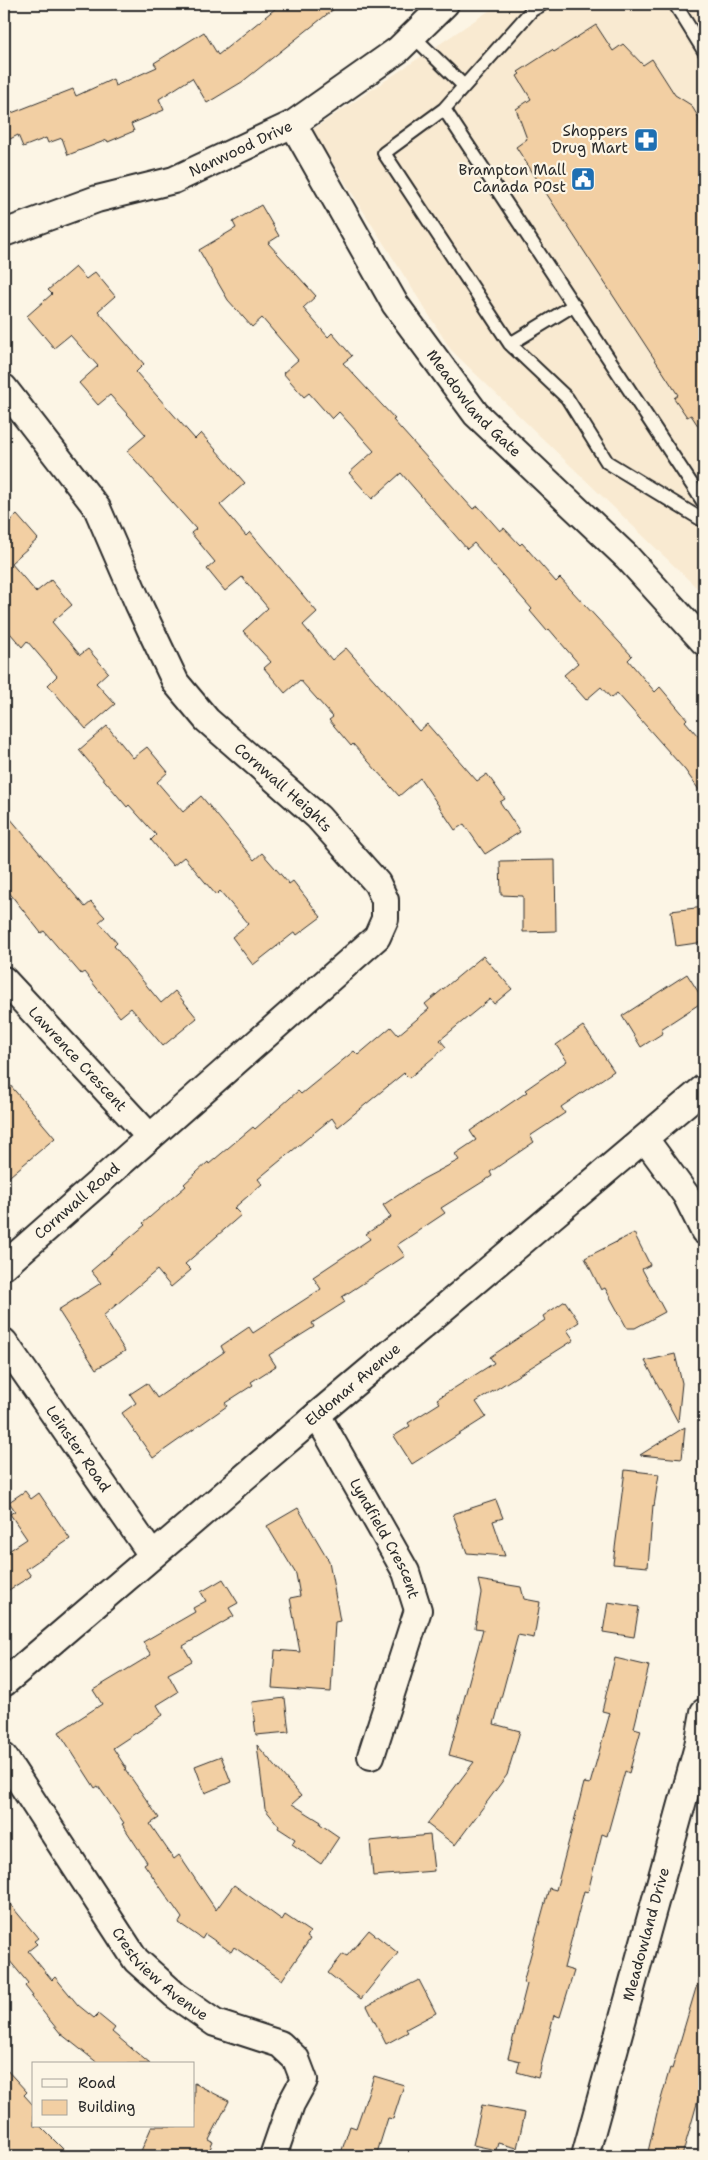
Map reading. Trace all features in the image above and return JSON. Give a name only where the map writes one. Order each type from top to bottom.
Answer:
[{"type":"street","name":"Nanwood Drive","points":[[4,233],[97,199],[174,180],[294,124],[398,50],[445,4]]},
{"type":"street","name":"Meadowland Gate","points":[[294,124],[395,304],[476,414],[627,557],[704,642]]},
{"type":"street","name":"Cornwall Heights","points":[[4,388],[97,508],[139,605],[176,683],[207,720],[318,817],[377,883],[385,900],[385,920],[378,937],[150,1137]]},
{"type":"street","name":"Lawrence Crescent","points":[[4,980],[150,1137]]},
{"type":"street","name":"Eldomar Avenue","points":[[4,1683],[152,1555],[704,1088]]},
{"type":"street","name":"Cornwall Road","points":[[4,1266],[150,1137]]},
{"type":"street","points":[[645,1139],[686,1195],[704,1231]]},
{"type":"street","name":"Leinster Road","points":[[4,1342],[152,1555]]},
{"type":"street","name":"Lyndfield Crescent","points":[[317,1415],[406,1572],[418,1610],[371,1756]]},
{"type":"street","name":"Meadowland Drive","points":[[585,2156],[698,1746],[704,1712]]},
{"type":"street","name":"Crestview Avenue","points":[[4,1757],[136,1960],[175,1995],[215,2023],[280,2044],[296,2059],[304,2080],[291,2104],[273,2156]]},
{"type":"lane","points":[[543,4],[532,10],[444,109],[384,153],[510,344],[567,398],[607,462],[704,521]]},
{"type":"lane","points":[[675,4],[704,51]]},
{"type":"lane","points":[[412,36],[464,86]]},
{"type":"lane","points":[[444,109],[704,503]]},
{"type":"lane","points":[[510,344],[574,306]]},
{"type":"shaded area","points":[[499,4],[704,4],[704,597],[696,587],[451,350],[312,130]]},
{"type":"building","points":[[281,4],[340,4],[242,82],[207,103],[192,78],[159,99],[164,110],[131,124],[134,131],[108,142],[107,140],[68,155],[62,138],[48,143],[46,138],[23,147],[18,135],[4,142],[4,116],[73,89],[76,96],[113,79],[115,86],[157,67],[154,63],[204,32],[218,55]]},
{"type":"building","points":[[596,25],[613,51],[623,44],[643,65],[652,59],[675,95],[691,105],[699,118],[700,133],[704,140],[704,435],[691,415],[687,417],[674,398],[678,395],[516,147],[527,139],[516,109],[531,99],[517,76],[520,74],[518,72]]},
{"type":"building","points":[[261,205],[279,236],[268,243],[316,296],[303,308],[328,337],[332,333],[352,356],[343,363],[395,419],[393,420],[473,509],[478,506],[500,531],[504,528],[520,545],[522,543],[556,582],[560,578],[632,656],[628,660],[655,692],[660,687],[687,719],[685,721],[704,743],[704,797],[685,770],[617,693],[611,698],[601,687],[586,700],[564,675],[578,663],[549,629],[547,631],[530,611],[532,609],[474,543],[467,549],[401,473],[372,499],[349,473],[374,451],[339,412],[332,419],[309,393],[304,397],[283,373],[298,360],[262,318],[252,327],[228,300],[199,250],[236,228],[233,222]]},
{"type":"building","points":[[75,267],[86,279],[95,272],[115,296],[98,311],[144,364],[136,372],[195,439],[201,433],[245,483],[220,505],[246,536],[250,532],[317,612],[303,625],[332,660],[346,648],[419,731],[427,724],[477,781],[487,774],[505,799],[500,802],[520,832],[485,854],[464,824],[455,830],[420,778],[399,796],[353,744],[351,746],[329,720],[333,717],[300,680],[285,693],[264,668],[271,662],[243,631],[268,608],[242,577],[225,591],[207,569],[215,562],[191,533],[196,529],[127,451],[146,435],[110,395],[98,405],[79,383],[98,366],[70,335],[54,348],[27,316],[52,294],[48,290]]},
{"type":"building","points":[[17,515],[38,539],[11,563],[36,592],[51,580],[72,605],[52,622],[80,655],[88,649],[108,672],[96,683],[115,704],[86,729],[48,685],[57,676],[27,641],[22,647],[4,626],[4,527]]},
{"type":"building","points":[[107,726],[133,758],[147,747],[168,772],[157,782],[183,812],[201,796],[254,860],[262,853],[289,884],[293,881],[321,917],[297,935],[295,932],[253,965],[232,937],[248,924],[220,891],[216,895],[184,857],[173,866],[151,840],[156,835],[129,805],[127,807],[79,750]]},
{"type":"building","points":[[4,811],[85,907],[91,902],[105,917],[99,922],[117,943],[114,946],[161,1003],[175,991],[197,1018],[163,1046],[131,1008],[120,1017],[84,972],[81,974],[44,931],[41,933],[4,886]]},
{"type":"building","points":[[555,860],[556,931],[523,932],[523,896],[501,895],[500,861]]},
{"type":"building","points":[[704,907],[704,942],[676,946],[671,911]]},
{"type":"building","points":[[483,956],[512,989],[494,1004],[490,999],[440,1040],[446,1047],[409,1078],[404,1073],[338,1127],[332,1118],[258,1179],[262,1184],[234,1208],[241,1215],[185,1264],[191,1270],[171,1287],[157,1270],[103,1316],[125,1351],[96,1369],[58,1310],[101,1283],[91,1271],[145,1225],[143,1223],[186,1186],[184,1184],[208,1162],[209,1164],[253,1127],[255,1129],[298,1091],[301,1094],[354,1051],[358,1055],[391,1027],[398,1035],[429,1009],[425,1004]]},
{"type":"building","points":[[687,974],[704,1001],[661,1029],[663,1033],[641,1047],[622,1016]]},
{"type":"building","points":[[583,1026],[614,1071],[561,1107],[565,1113],[530,1136],[534,1142],[490,1172],[492,1176],[441,1208],[445,1213],[397,1245],[405,1256],[342,1297],[345,1302],[312,1323],[314,1327],[269,1355],[276,1366],[251,1382],[253,1385],[225,1403],[227,1406],[153,1458],[122,1413],[136,1403],[130,1394],[147,1383],[157,1398],[224,1352],[221,1346],[249,1327],[253,1333],[321,1289],[313,1277],[370,1239],[366,1234],[391,1217],[383,1205],[423,1179],[459,1160],[455,1154],[476,1140],[470,1131],[527,1092],[525,1090],[567,1061],[556,1045]]},
{"type":"building","points":[[4,1078],[55,1138],[4,1181]]},
{"type":"building","points":[[634,1233],[650,1265],[642,1269],[665,1312],[635,1328],[627,1328],[605,1288],[601,1290],[585,1258]]},
{"type":"building","points":[[565,1301],[579,1322],[567,1330],[574,1340],[476,1402],[486,1417],[412,1464],[394,1436],[410,1426],[408,1423],[440,1403],[437,1399],[494,1363],[490,1357],[545,1320],[543,1316]]},
{"type":"building","points":[[675,1354],[682,1383],[678,1422],[645,1361]]},
{"type":"building","points":[[685,1427],[682,1459],[640,1455]]},
{"type":"building","points":[[625,1470],[659,1474],[653,1505],[648,1567],[613,1564]]},
{"type":"building","points":[[25,1491],[31,1499],[39,1493],[70,1539],[26,1569],[31,1576],[4,1593],[4,1554],[27,1539],[10,1514],[15,1511],[9,1502]]},
{"type":"building","points":[[496,1500],[503,1518],[493,1521],[505,1556],[467,1553],[453,1514]]},
{"type":"building","points":[[298,1508],[329,1561],[340,1621],[335,1622],[331,1692],[272,1688],[275,1650],[300,1652],[290,1598],[300,1596],[296,1574],[267,1526]]},
{"type":"building","points":[[223,1579],[238,1603],[229,1608],[234,1616],[183,1646],[192,1661],[168,1674],[178,1692],[157,1705],[163,1715],[113,1748],[125,1769],[159,1818],[150,1824],[174,1859],[179,1855],[216,1910],[234,1885],[282,1920],[285,1915],[310,1932],[307,1937],[310,1939],[282,1980],[234,1947],[231,1952],[205,1934],[202,1939],[179,1923],[182,1918],[144,1864],[147,1862],[122,1824],[124,1823],[98,1786],[95,1788],[59,1732],[102,1704],[93,1690],[151,1655],[143,1642],[195,1612],[193,1608],[206,1601],[201,1592]]},
{"type":"building","points":[[478,1580],[521,1587],[524,1599],[540,1602],[534,1638],[518,1635],[494,1724],[520,1731],[507,1775],[455,1845],[427,1824],[474,1762],[449,1755],[483,1629],[475,1628],[481,1593]]},
{"type":"building","points":[[608,1602],[639,1607],[634,1637],[603,1632]]},
{"type":"building","points":[[615,1658],[649,1666],[634,1728],[641,1730],[629,1773],[625,1771],[607,1836],[602,1834],[588,1892],[584,1891],[564,1968],[574,1971],[560,2017],[554,2015],[538,2078],[517,2072],[520,2061],[508,2058],[527,1984],[523,1983],[549,1888],[556,1890],[584,1783],[590,1784],[610,1713],[602,1711]]},
{"type":"building","points":[[285,1698],[289,1732],[256,1735],[252,1702]]},
{"type":"building","points":[[257,1745],[301,1796],[292,1804],[321,1822],[320,1824],[339,1837],[321,1864],[292,1844],[295,1839],[278,1828],[279,1826],[265,1809]]},
{"type":"building","points":[[221,1756],[231,1782],[205,1793],[195,1766]]},
{"type":"building","points":[[430,1835],[434,1871],[373,1876],[370,1841]]},
{"type":"building","points":[[4,1897],[38,1938],[34,1941],[37,1944],[28,1951],[52,1980],[55,1977],[78,2005],[94,2018],[98,2014],[115,2028],[112,2032],[148,2062],[96,2062],[61,2034],[31,1997],[33,1996],[25,1986],[28,1983],[4,1954]]},
{"type":"building","points":[[369,1930],[398,1953],[361,1999],[328,1973],[343,1954],[347,1956]]},
{"type":"building","points":[[699,1978],[704,1979],[704,2079],[682,2156],[647,2156],[670,2068],[672,2069]]},
{"type":"building","points":[[419,1980],[436,2013],[406,2029],[408,2032],[386,2044],[367,2006]]},
{"type":"building","points":[[4,2067],[27,2092],[24,2095],[32,2104],[32,2128],[42,2128],[70,2156],[4,2156]]},
{"type":"building","points":[[374,2076],[404,2085],[393,2119],[388,2118],[376,2156],[340,2156],[350,2126],[356,2128]]},
{"type":"building","points":[[195,2084],[229,2101],[209,2140],[213,2142],[207,2156],[153,2156],[141,2151],[151,2128],[195,2128]]},
{"type":"building","points":[[482,2105],[525,2113],[517,2148],[498,2143],[496,2150],[473,2145]]},
{"type":"place","name":"Shoppers Drug Mart","points":[[646,140]]},
{"type":"place","name":"Brampton Mall Canada P0st","points":[[583,179]]}]
